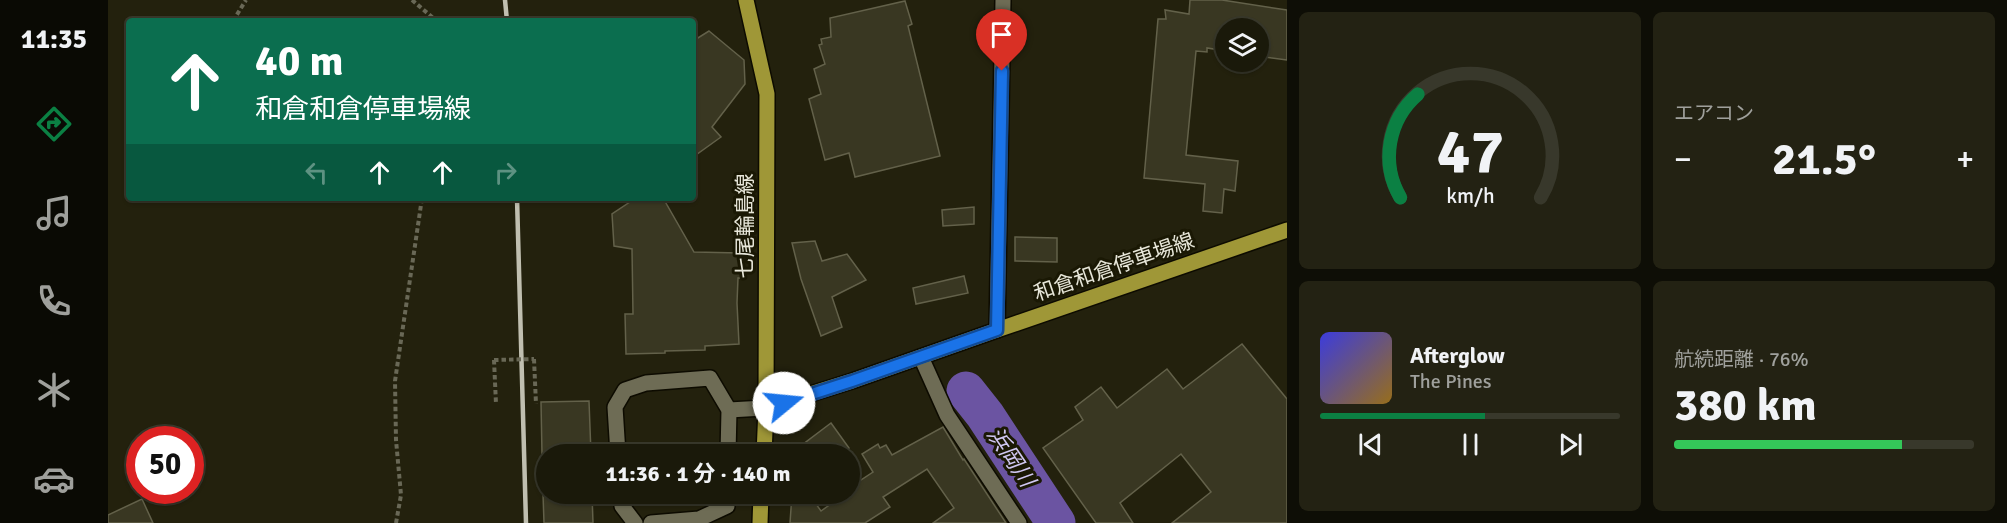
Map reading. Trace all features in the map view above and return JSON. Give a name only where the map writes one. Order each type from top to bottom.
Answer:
[{"type":"main road","name":"七尾輪島線","points":[[746,0],[767,94],[764,444]]},
{"type":"main road","name":"和倉和倉停車場線","points":[[766,408],[921,357],[1287,230]]},
{"type":"main road","points":[[760,523],[761,504]]},
{"type":"street","points":[[997,330],[1003,0]]},
{"type":"street","points":[[921,357],[946,415],[1019,523]]},
{"type":"street","points":[[617,444],[615,407],[625,390],[646,383],[710,378],[729,410],[728,444]]},
{"type":"street","points":[[729,410],[766,408]]},
{"type":"street","points":[[622,504],[631,521]]},
{"type":"street","points":[[651,523],[714,518],[727,504]]},
{"type":"path","points":[[235,18],[246,0]]},
{"type":"path","points":[[412,0],[432,18]]},
{"type":"path","points":[[396,523],[401,495],[396,440],[395,381],[422,201]]},
{"type":"path","points":[[496,404],[494,360],[534,359],[536,404]]},
{"type":"building","points":[[1190,0],[1222,0],[1287,10],[1287,60],[1269,58],[1269,18],[1215,18],[1215,49],[1207,48],[1207,52],[1196,51],[1186,155],[1238,161],[1235,191],[1224,189],[1222,213],[1203,211],[1205,184],[1144,178],[1158,19],[1166,19],[1165,10],[1189,14]]},
{"type":"building","points":[[905,1],[912,24],[908,26],[940,156],[855,177],[849,153],[825,160],[809,99],[821,94],[814,69],[825,64],[819,45],[822,44],[821,39],[831,37],[830,18]]},
{"type":"building","points":[[709,31],[744,60],[745,84],[712,127],[721,137],[696,155],[696,39]]},
{"type":"building","points":[[632,201],[665,201],[694,252],[740,253],[741,278],[738,278],[737,303],[739,344],[705,346],[705,350],[626,354],[625,314],[633,314],[632,249],[614,246],[612,214]]},
{"type":"building","points":[[974,207],[974,224],[943,226],[942,210]]},
{"type":"building","points":[[1015,237],[1057,238],[1057,262],[1015,261]]},
{"type":"building","points":[[815,241],[822,261],[847,254],[866,280],[832,297],[842,327],[821,336],[801,279],[792,243]]},
{"type":"building","points":[[964,276],[968,293],[916,304],[913,288]]},
{"type":"building","points":[[1242,344],[1287,399],[1287,523],[1172,523],[1211,492],[1181,454],[1120,503],[1133,523],[1096,523],[1043,448],[1083,420],[1075,407],[1101,387],[1117,408],[1167,369],[1183,389]]},
{"type":"building","points":[[589,401],[591,444],[542,444],[541,402]]},
{"type":"building","points":[[831,423],[846,444],[803,444]]},
{"type":"building","points":[[943,427],[1006,523],[933,523],[954,508],[927,469],[883,497],[890,507],[865,523],[790,523],[791,504],[816,504],[821,511],[831,504],[860,504],[860,481],[873,472],[862,454],[878,444],[880,448],[886,445],[892,455]]},
{"type":"building","points":[[131,504],[144,504],[153,523],[108,523],[108,515]]},
{"type":"building","points":[[543,504],[592,504],[593,523],[544,523]]},
{"type":"waterway","name":"浜岡川","points":[[966,391],[985,415],[1056,523]]},
{"type":"railway","points":[[505,0],[507,18]]},
{"type":"railway","points":[[517,201],[526,523]]},
{"type":"route","points":[[784,403],[997,330],[1002,71]]}]
